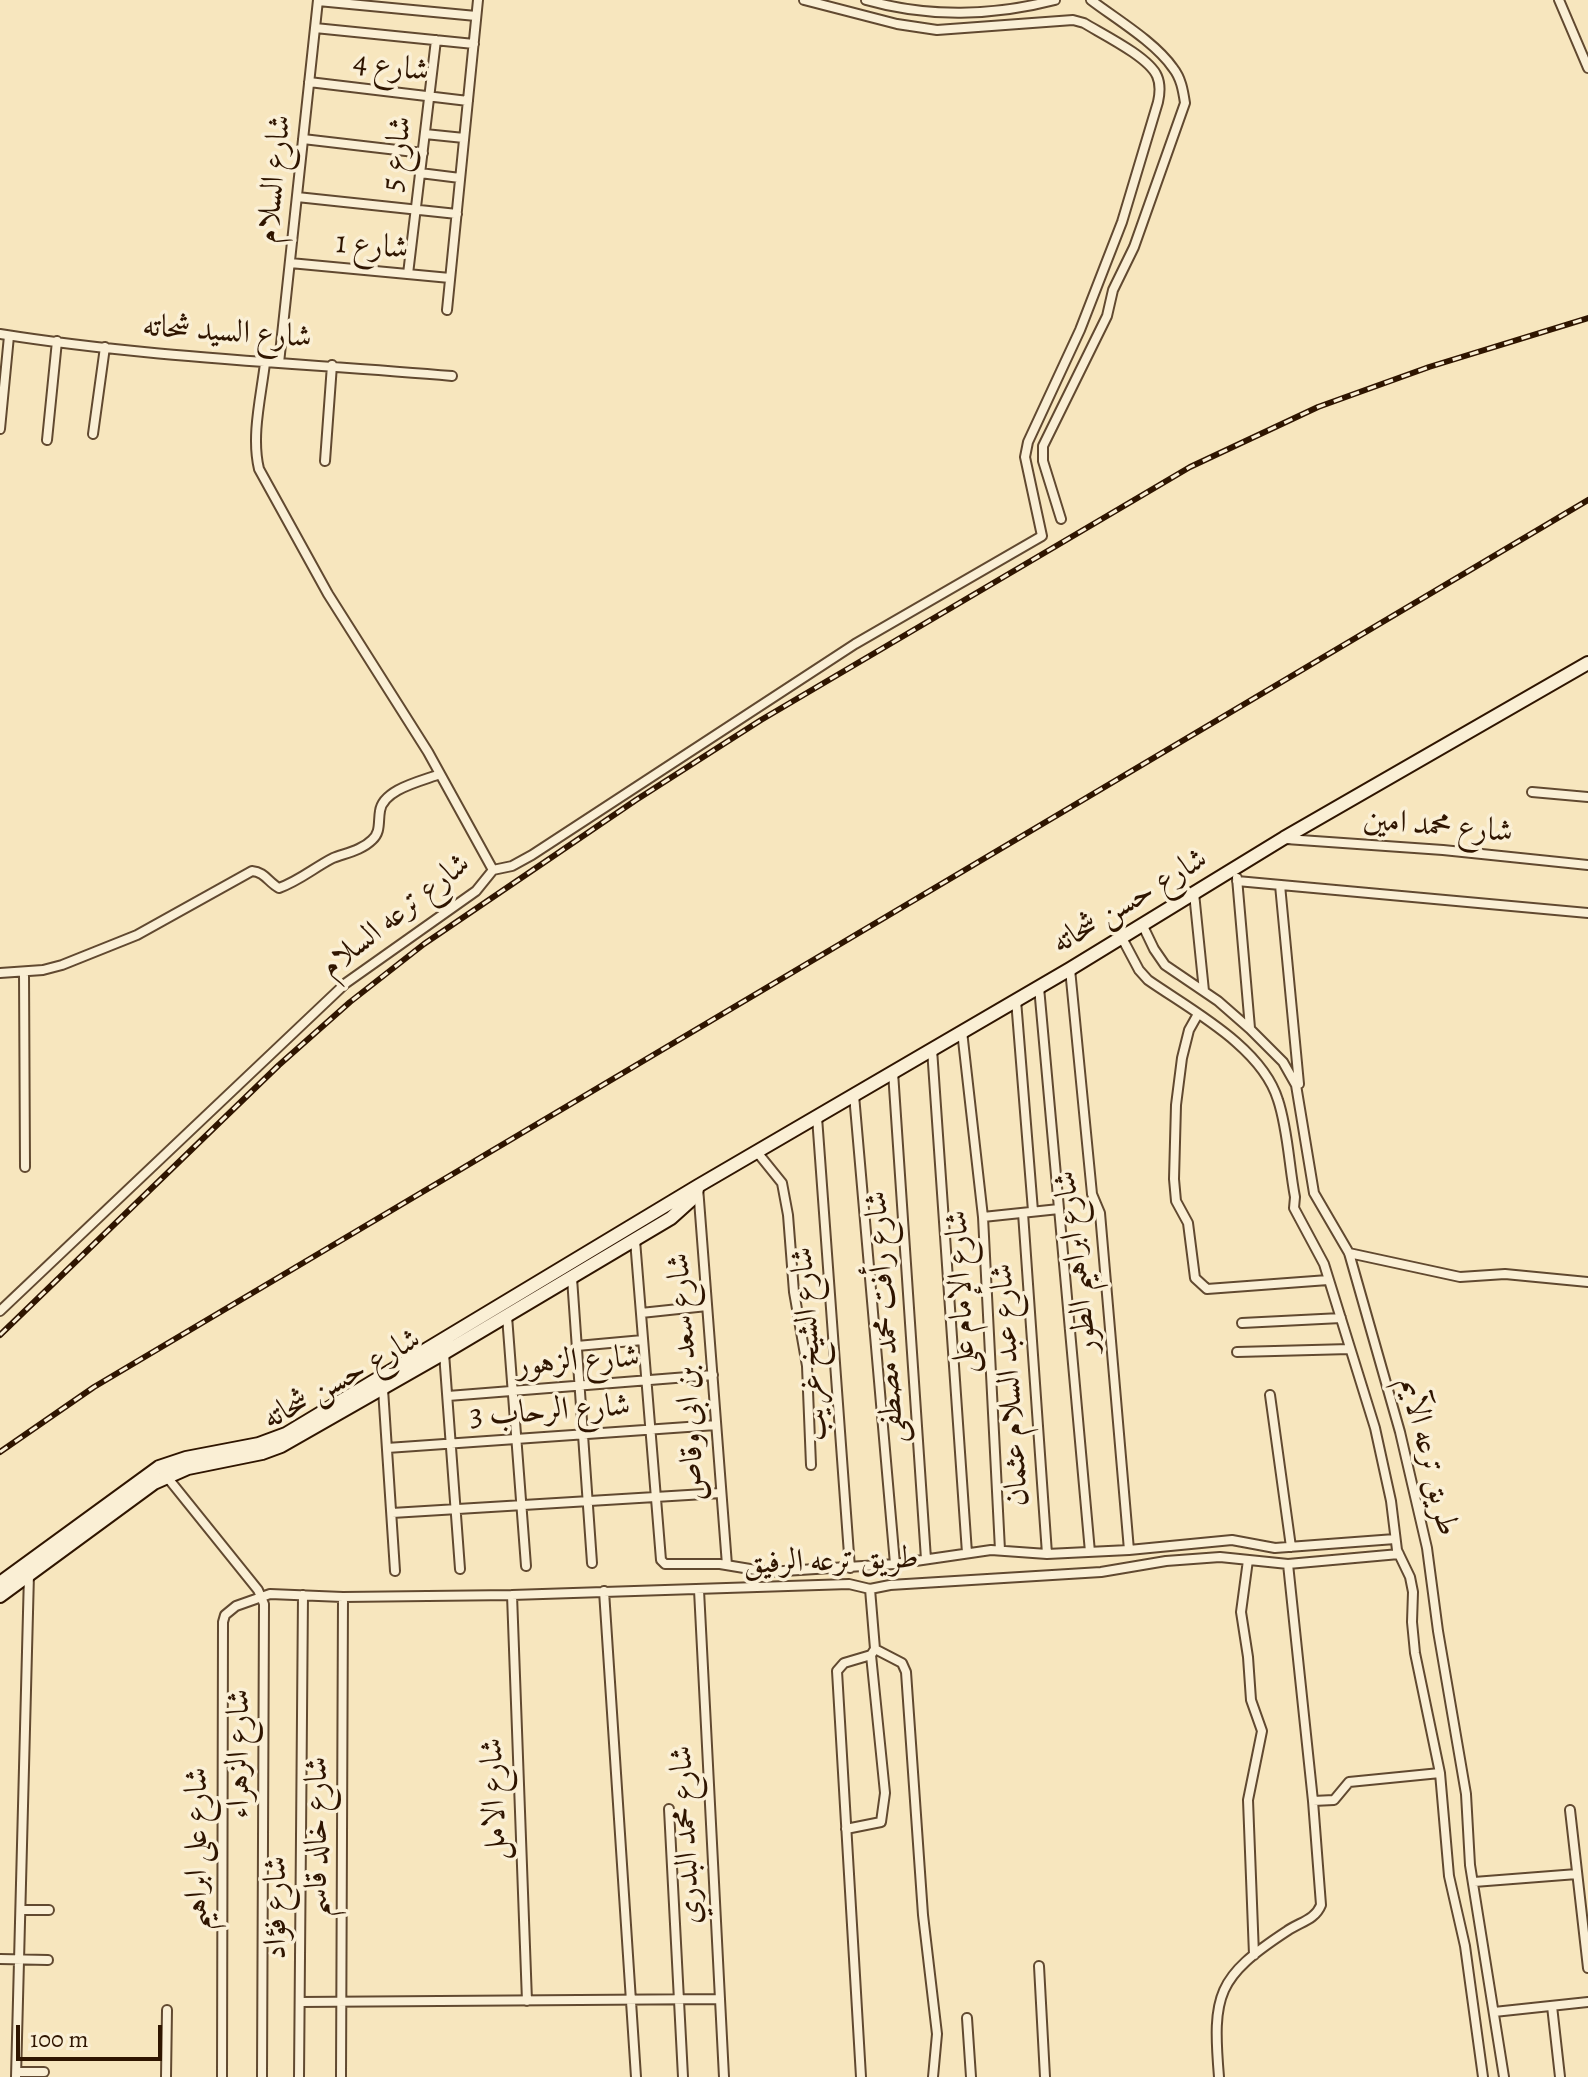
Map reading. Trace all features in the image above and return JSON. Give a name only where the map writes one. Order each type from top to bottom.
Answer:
[{"type":"main road","name":"شارع حسن شحاته","points":[[0,1583],[186,1458],[259,1444],[286,1434],[698,1186],[1122,938],[1194,892],[1236,875],[1284,838],[1588,663]]},
{"type":"main road","name":"شارع حسن شحاته","points":[[162,1472],[272,1450],[383,1389],[635,1240],[680,1212],[698,1186]]},
{"type":"main road","name":"شارع حسن شحاته","points":[[0,1596],[72,1535]]},
{"type":"street","points":[[318,0],[476,16]]},
{"type":"street","name":"شارع السلام","points":[[279,363],[318,0]]},
{"type":"street","points":[[447,310],[478,0]]},
{"type":"street","name":"شارع ترعه السلام","points":[[0,1311],[346,983],[476,891],[493,870],[512,866],[532,855],[855,644],[1042,536],[1025,457],[1028,442],[1080,330],[1122,222],[1158,102],[1160,89],[1157,76],[1150,65],[1084,23],[1073,20],[937,30],[897,24],[804,0]]},
{"type":"street","points":[[866,0],[935,13],[1009,10],[1055,0]]},
{"type":"street","points":[[1061,519],[1043,461],[1043,446],[1107,316],[1113,290],[1134,247],[1185,103],[1175,69],[1163,56],[1091,0]]},
{"type":"street","points":[[1559,0],[1588,68]]},
{"type":"street","points":[[315,28],[474,44]]},
{"type":"street","name":"شارع 5","points":[[408,274],[436,40]]},
{"type":"street","name":"شارع 4","points":[[309,82],[468,101]]},
{"type":"street","points":[[425,134],[464,138]]},
{"type":"street","points":[[303,139],[423,153]]},
{"type":"street","points":[[420,173],[460,178]]},
{"type":"street","points":[[297,197],[457,214]]},
{"type":"street","name":"شارع 1","points":[[290,263],[450,278]]},
{"type":"street","points":[[0,429],[4,335]]},
{"type":"street","name":"شارع السيد شحاته","points":[[4,335],[204,359],[332,365],[452,376]]},
{"type":"street","points":[[47,440],[57,341]]},
{"type":"street","points":[[93,434],[105,347]]},
{"type":"street","points":[[265,363],[256,445],[259,469],[328,594],[440,774],[493,870]]},
{"type":"street","points":[[325,461],[332,365]]},
{"type":"street","points":[[0,973],[62,965],[137,935],[252,871],[265,875],[271,884],[279,888],[288,885],[334,858],[366,845],[378,831],[380,808],[384,800],[391,794],[440,774]]},
{"type":"street","points":[[1532,792],[1588,797]]},
{"type":"street","name":"شارع محمد امين","points":[[1284,838],[1588,865]]},
{"type":"street","points":[[1250,1029],[1236,875],[1280,885],[1588,913]]},
{"type":"street","points":[[1280,885],[1300,1101]]},
{"type":"street","points":[[1194,892],[1204,991]]},
{"type":"street","name":"طريق ترعه الآيم","points":[[1142,924],[1165,965],[1204,991],[1250,1029],[1283,1062],[1296,1085],[1300,1101],[1314,1193],[1349,1253],[1400,1432],[1427,1548],[1466,1794],[1470,1865],[1504,2077]]},
{"type":"street","name":"طريق ترعه الآيم","points":[[1122,938],[1148,980],[1233,1040],[1262,1069],[1276,1093],[1295,1197],[1294,1208],[1324,1264],[1341,1318],[1375,1428],[1391,1501],[1395,1539],[1410,1577],[1415,1653],[1440,1773],[1449,1876],[1465,1946],[1483,2077]]},
{"type":"street","name":"شارع ابراهيم الطور","points":[[1070,969],[1092,1194],[1100,1213],[1129,1550]]},
{"type":"street","points":[[24,972],[25,1167]]},
{"type":"street","points":[[1039,987],[1090,1552]]},
{"type":"street","name":"شارع عبد السلام عثمان","points":[[1016,1000],[1047,1554]]},
{"type":"street","points":[[1198,1014],[1189,1030],[1182,1058],[1176,1105],[1174,1179],[1176,1201],[1188,1223],[1195,1278],[1207,1289],[1328,1280]]},
{"type":"street","name":"شارع الإمام على","points":[[962,1031],[983,1217],[1000,1550]]},
{"type":"street","points":[[932,1049],[967,1553]]},
{"type":"street","name":"شارع رأفت محمد مصطفى","points":[[893,1072],[926,1559]]},
{"type":"street","points":[[854,1095],[895,1564]]},
{"type":"street","name":"شارع الشيخ غريب","points":[[817,1117],[850,1568]]},
{"type":"street","points":[[757,1152],[782,1183],[788,1215],[794,1292],[807,1366],[811,1465]]},
{"type":"street","name":"شارع سعد بن ابى وقاص","points":[[698,1186],[727,1565]]},
{"type":"street","points":[[983,1217],[1059,1209]]},
{"type":"street","points":[[635,1240],[656,1497]]},
{"type":"street","points":[[1349,1253],[1460,1277],[1505,1274],[1588,1282]]},
{"type":"street","points":[[572,1278],[592,1563]]},
{"type":"street","points":[[641,1313],[707,1306]]},
{"type":"street","points":[[507,1316],[526,1566]]},
{"type":"street","points":[[1242,1323],[1341,1318]]},
{"type":"street","points":[[577,1346],[643,1340]]},
{"type":"street","points":[[1237,1352],[1350,1349]]},
{"type":"street","points":[[444,1353],[460,1569]]},
{"type":"street","name":"شارع الزهور","points":[[448,1396],[713,1375]]},
{"type":"street","points":[[383,1389],[395,1571]]},
{"type":"street","points":[[1270,1395],[1291,1547]]},
{"type":"street","name":"شارع الرحاب 3","points":[[387,1448],[716,1425]]},
{"type":"street","points":[[162,1472],[262,1596]]},
{"type":"street","points":[[392,1513],[721,1493]]},
{"type":"street","name":"طريق ترعه الرفيق","points":[[656,1497],[661,1560],[671,1566],[727,1565],[761,1572],[895,1564],[1000,1550],[1047,1554],[1227,1540],[1275,1548],[1395,1539]]},
{"type":"street","name":"طريق ترعه الرفيق","points":[[262,1596],[512,1595],[849,1584],[870,1589],[890,1585],[1101,1572],[1193,1559],[1229,1557],[1288,1564],[1399,1554]]},
{"type":"street","points":[[1248,1560],[1241,1612],[1248,1657],[1249,1692],[1262,1731],[1248,1800],[1254,1955]]},
{"type":"street","points":[[1219,2077],[1217,2012],[1225,1984],[1254,1955],[1290,1929],[1310,1919],[1321,1905],[1288,1564]]},
{"type":"street","points":[[29,1573],[16,2074],[44,2072]]},
{"type":"street","points":[[846,1829],[881,1822],[885,1793],[870,1589]]},
{"type":"street","name":"شارع محمد البدري","points":[[699,1590],[724,2077]]},
{"type":"street","points":[[604,1591],[636,2077]]},
{"type":"street","name":"شارع فؤاد","points":[[299,2077],[303,1595]]},
{"type":"street","name":"شارع الامل","points":[[512,1595],[527,2001]]},
{"type":"street","name":"شارع على ابراهيم","points":[[222,2077],[223,1622],[225,1615],[236,1606],[262,1596]]},
{"type":"street","name":"شارع الزهراء","points":[[262,1596],[265,1611],[262,2077]]},
{"type":"street","name":"شارع خالد قاسم","points":[[341,2077],[343,1597]]},
{"type":"street","points":[[861,2077],[837,1671],[844,1663],[873,1652],[902,1663],[906,1672],[923,1915],[937,2034],[933,2077]]},
{"type":"street","points":[[1313,1801],[1334,1800],[1349,1782],[1440,1773]]},
{"type":"street","points":[[669,1809],[683,2077]]},
{"type":"street","points":[[1570,1810],[1588,1968]]},
{"type":"street","points":[[1474,1882],[1577,1874]]},
{"type":"street","points":[[21,1910],[49,1910]]},
{"type":"street","points":[[0,1959],[48,1960]]},
{"type":"street","points":[[1039,1966],[1045,2077]]},
{"type":"street","points":[[300,2002],[719,1999]]},
{"type":"street","points":[[1494,2012],[1588,2002]]},
{"type":"street","points":[[1552,2006],[1560,2077]]},
{"type":"street","points":[[166,2077],[167,2010]]},
{"type":"street","points":[[967,2018],[971,2077]]},
{"type":"railway","points":[[0,1335],[279,1065],[350,1002],[424,944],[636,800],[761,720],[1190,467],[1318,407],[1429,367],[1588,318]]},
{"type":"railway","points":[[0,1452],[94,1387],[1588,500]]}]
